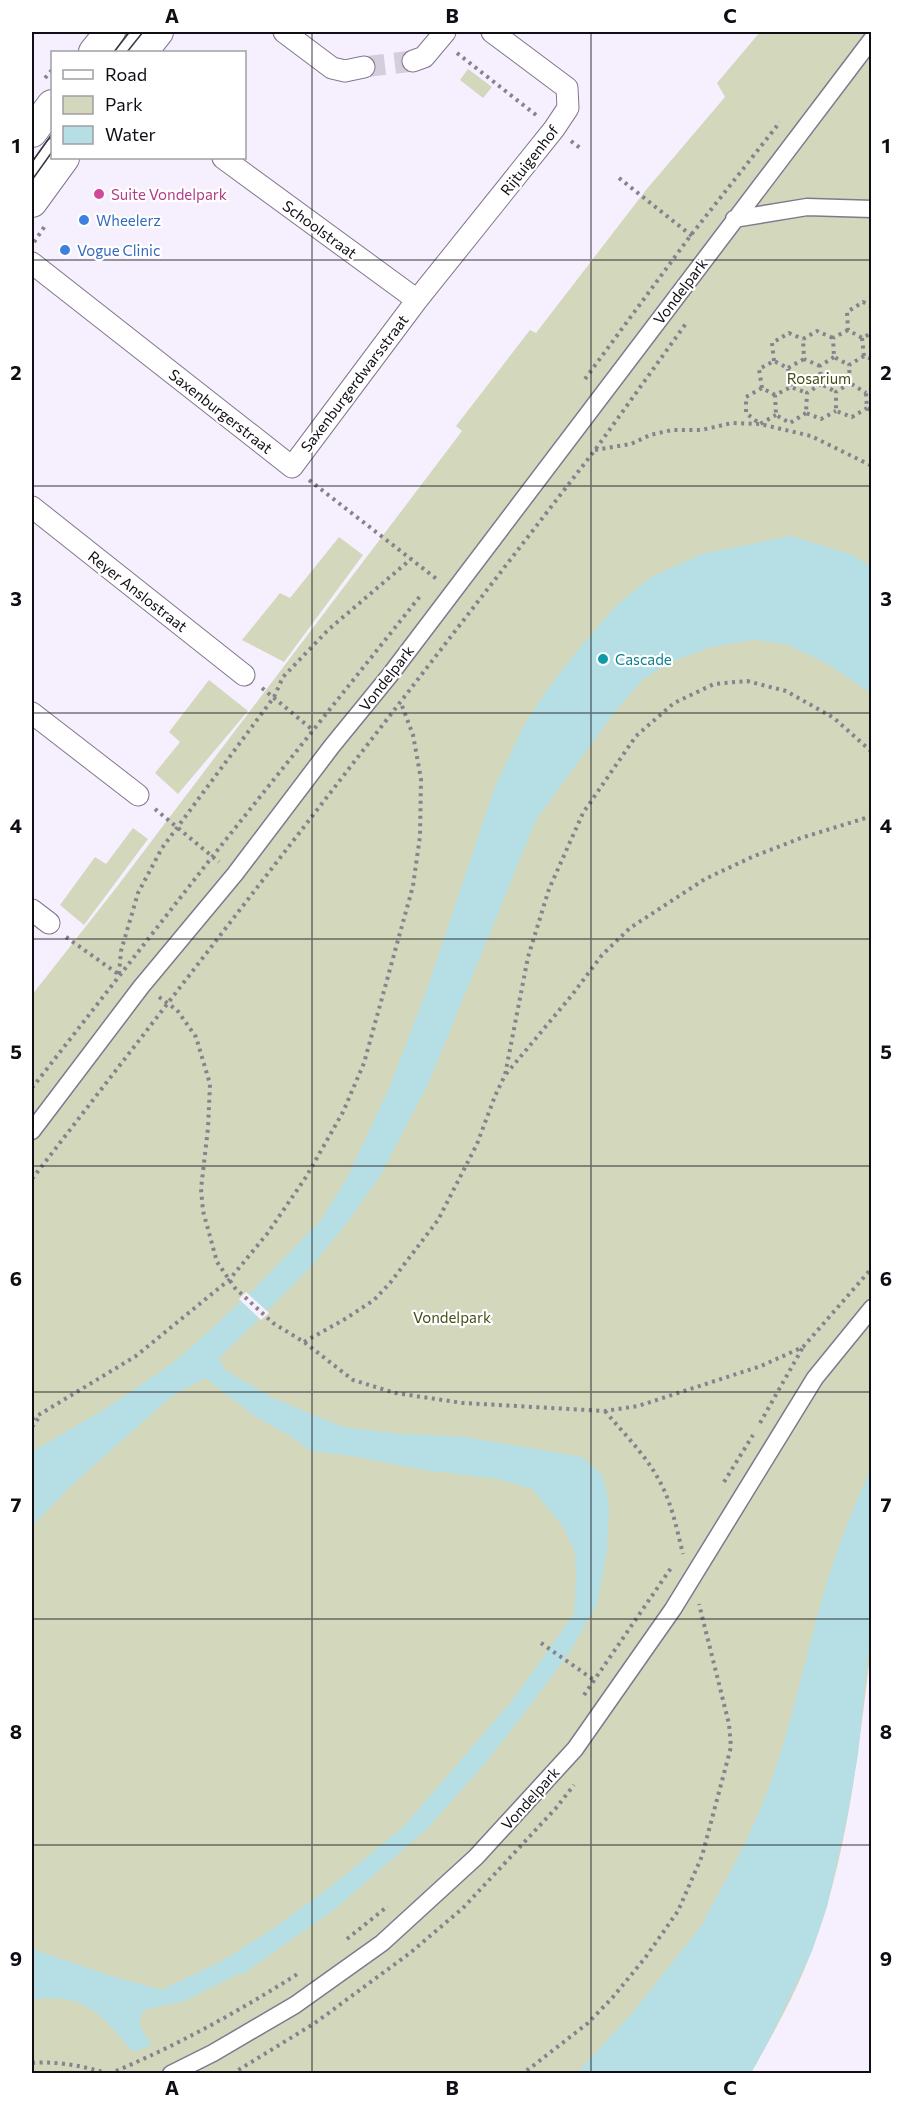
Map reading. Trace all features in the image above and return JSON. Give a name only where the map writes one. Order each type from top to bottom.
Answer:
[{"type":"main road","points":[[95,51],[110,32]]},
{"type":"main road","points":[[143,51],[158,32]]},
{"type":"main road","points":[[32,132],[51,106]]},
{"type":"main road","points":[[32,202],[63,159]]},
{"type":"street","points":[[284,32],[332,68],[345,71],[364,68]]},
{"type":"street","name":"Rijtuigenhof","points":[[417,300],[554,129],[568,108],[567,88],[492,32]]},
{"type":"street","points":[[413,61],[424,57],[442,35]]},
{"type":"street","name":"Vondelpark","points":[[32,1131],[141,987],[235,874],[332,746],[390,675],[872,39]]},
{"type":"street","name":"Schoolstraat","points":[[224,159],[417,300]]},
{"type":"street","points":[[734,219],[807,207],[872,209]]},
{"type":"street","name":"Saxenburgerstraat","points":[[32,263],[292,467]]},
{"type":"street","name":"Saxenburgerdwarsstraat","points":[[292,467],[417,300]]},
{"type":"street","name":"Reyer Anslostraat","points":[[32,507],[244,675]]},
{"type":"street","points":[[32,713],[138,795]]},
{"type":"street","points":[[32,910],[49,923]]},
{"type":"street","name":"Vondelpark","points":[[171,2073],[213,2053],[295,2005],[382,1943],[476,1857],[574,1749],[673,1609],[815,1378],[872,1308]]},
{"type":"lane","points":[[122,51],[137,32]]},
{"type":"lane","points":[[32,172],[51,145]]},
{"type":"path","points":[[442,35],[554,129]]},
{"type":"path","points":[[579,387],[691,235],[785,115]]},
{"type":"path","points":[[620,178],[711,250]]},
{"type":"path","points":[[849,330],[847,312],[863,303],[872,307]]},
{"type":"path","points":[[32,1179],[595,450],[693,314]]},
{"type":"path","points":[[849,330],[862,338]]},
{"type":"path","points":[[833,338],[849,330]]},
{"type":"path","points":[[803,339],[817,331],[833,338]]},
{"type":"path","points":[[774,361],[772,343],[789,333],[803,339]]},
{"type":"path","points":[[862,338],[872,333]]},
{"type":"path","points":[[833,338],[834,357]]},
{"type":"path","points":[[862,338],[864,356]]},
{"type":"path","points":[[803,339],[804,359]]},
{"type":"path","points":[[864,356],[872,359]]},
{"type":"path","points":[[849,365],[864,356]]},
{"type":"path","points":[[834,357],[849,365]]},
{"type":"path","points":[[820,366],[834,357]]},
{"type":"path","points":[[804,359],[820,366]]},
{"type":"path","points":[[788,368],[804,359]]},
{"type":"path","points":[[774,361],[788,368]]},
{"type":"path","points":[[762,388],[759,369],[774,361]]},
{"type":"path","points":[[849,365],[850,383]]},
{"type":"path","points":[[820,366],[820,384]]},
{"type":"path","points":[[788,368],[791,387]]},
{"type":"path","points":[[836,392],[850,383]]},
{"type":"path","points":[[850,383],[866,393]]},
{"type":"path","points":[[820,384],[836,392]]},
{"type":"path","points":[[807,393],[820,384]]},
{"type":"path","points":[[775,395],[791,387],[807,393]]},
{"type":"path","points":[[760,424],[746,413],[746,398],[762,388]]},
{"type":"path","points":[[762,388],[775,395]]},
{"type":"path","points":[[866,393],[872,389]]},
{"type":"path","points":[[836,392],[836,411]]},
{"type":"path","points":[[806,413],[807,393]]},
{"type":"path","points":[[866,393],[867,408]]},
{"type":"path","points":[[775,395],[776,415]]},
{"type":"path","points":[[806,413],[821,419],[836,411],[852,417],[867,408]]},
{"type":"path","points":[[867,408],[872,411]]},
{"type":"path","points":[[776,415],[790,423],[806,413]]},
{"type":"path","points":[[760,424],[776,415]]},
{"type":"path","points":[[595,450],[631,444],[650,435],[672,430],[701,430],[732,423],[760,424],[811,436],[872,466]]},
{"type":"path","points":[[292,467],[420,567]]},
{"type":"path","points":[[119,975],[121,951],[138,893],[176,827],[274,697],[283,677],[328,630],[411,559]]},
{"type":"path","points":[[32,1088],[442,569]]},
{"type":"path","points":[[505,1075],[528,957],[549,889],[584,813],[636,736],[674,703],[714,684],[747,681],[786,692],[834,718],[872,752]]},
{"type":"path","points":[[274,697],[294,714]]},
{"type":"path","points":[[32,1419],[136,1356],[229,1280],[267,1234],[306,1177],[343,1112],[364,1063],[382,1005],[413,886],[420,836],[422,778],[413,735],[401,703]]},
{"type":"path","points":[[158,812],[201,848]]},
{"type":"path","points":[[304,1342],[374,1300],[418,1248],[438,1220],[456,1187],[477,1144],[505,1075],[602,955],[630,928],[705,879],[752,857],[801,838],[872,816]]},
{"type":"path","points":[[84,951],[111,970]]},
{"type":"path","points":[[141,987],[177,1010],[196,1037],[210,1084],[201,1189],[209,1238],[217,1262],[235,1288],[273,1323],[304,1342],[353,1380],[394,1392],[464,1403],[605,1411],[638,1406],[669,1396],[761,1366],[803,1347]]},
{"type":"path","points":[[719,1490],[803,1347],[872,1268]]},
{"type":"path","points":[[520,2073],[529,2069],[588,2023],[645,1958],[678,1911],[702,1856],[731,1747],[729,1724],[700,1606],[661,1483],[646,1459],[605,1411]]},
{"type":"path","points":[[32,1427],[43,1413]]},
{"type":"path","points":[[581,1700],[688,1543]]},
{"type":"path","points":[[541,1643],[594,1680]]},
{"type":"path","points":[[344,1941],[394,1901]]},
{"type":"path","points":[[32,2063],[54,2061],[72,2063],[110,2073],[152,2056],[201,2031],[254,2002],[303,1971]]},
{"type":"green space","name":"Vondelpark","points":[[760,32],[871,32],[872,1640],[857,1758],[844,1836],[825,1913],[812,1950],[791,1998],[751,2073],[32,2073],[32,995],[116,888],[462,431],[456,426],[530,330],[536,333],[646,190],[725,97],[717,83]]},
{"type":"green space","points":[[468,69],[492,87],[483,98],[460,80]]},
{"type":"green space","points":[[339,537],[363,555],[284,662],[242,640],[280,593],[290,598]]},
{"type":"green space","points":[[209,680],[248,711],[178,794],[155,773],[180,742],[169,732]]},
{"type":"green space","points":[[133,828],[148,839],[84,925],[60,905],[95,857],[106,864]]},
{"type":"water","points":[[791,536],[851,554],[871,567],[871,693],[824,662],[786,644],[753,640],[711,647],[671,662],[642,680],[613,714],[536,820],[429,1082],[380,1176],[349,1220],[311,1267],[219,1358],[225,1370],[273,1398],[343,1427],[402,1434],[465,1437],[582,1457],[603,1476],[609,1504],[607,1551],[597,1604],[571,1650],[529,1707],[486,1762],[427,1829],[335,1909],[243,1974],[238,1974],[185,2001],[147,2009],[140,2018],[140,2022],[152,2045],[133,2052],[101,2017],[79,2003],[66,1999],[32,2000],[32,1949],[108,1975],[162,1990],[224,1960],[274,1928],[333,1885],[403,1827],[512,1701],[574,1614],[575,1552],[564,1528],[532,1489],[498,1479],[424,1470],[352,1456],[310,1451],[289,1435],[256,1417],[205,1378],[172,1396],[76,1481],[32,1526],[32,1452],[103,1410],[185,1353],[249,1294],[322,1219],[348,1176],[391,1084],[427,989],[494,789],[524,725],[578,650],[618,604],[651,577],[702,554]]},
{"type":"water","points":[[871,1467],[871,1625],[858,1754],[848,1813],[827,1907],[812,1951],[767,2044],[751,2073],[577,2073],[634,2011],[704,1922],[745,1843],[759,1813],[782,1749],[832,1565]]},
{"type":"pier","points":[[246,1292],[269,1313],[261,1320],[239,1299]]},
{"type":"tunnel","points":[[364,67],[413,61]]},
{"type":"tram line","points":[[115,51],[129,32]]},
{"type":"tram line","points":[[128,51],[143,32]]},
{"type":"tram line","points":[[32,162],[51,135]]},
{"type":"tram line","points":[[32,180],[51,153]]},
{"type":"place","name":"Suite Vondelpark","points":[[99,194]]},
{"type":"place","name":"Wheelerz","points":[[84,220]]},
{"type":"place","name":"Vogue Clinic","points":[[65,250]]},
{"type":"place","name":"Cascade","points":[[603,659]]},
{"type":"park label","name":"Rosarium","points":[[819,378]]}]
